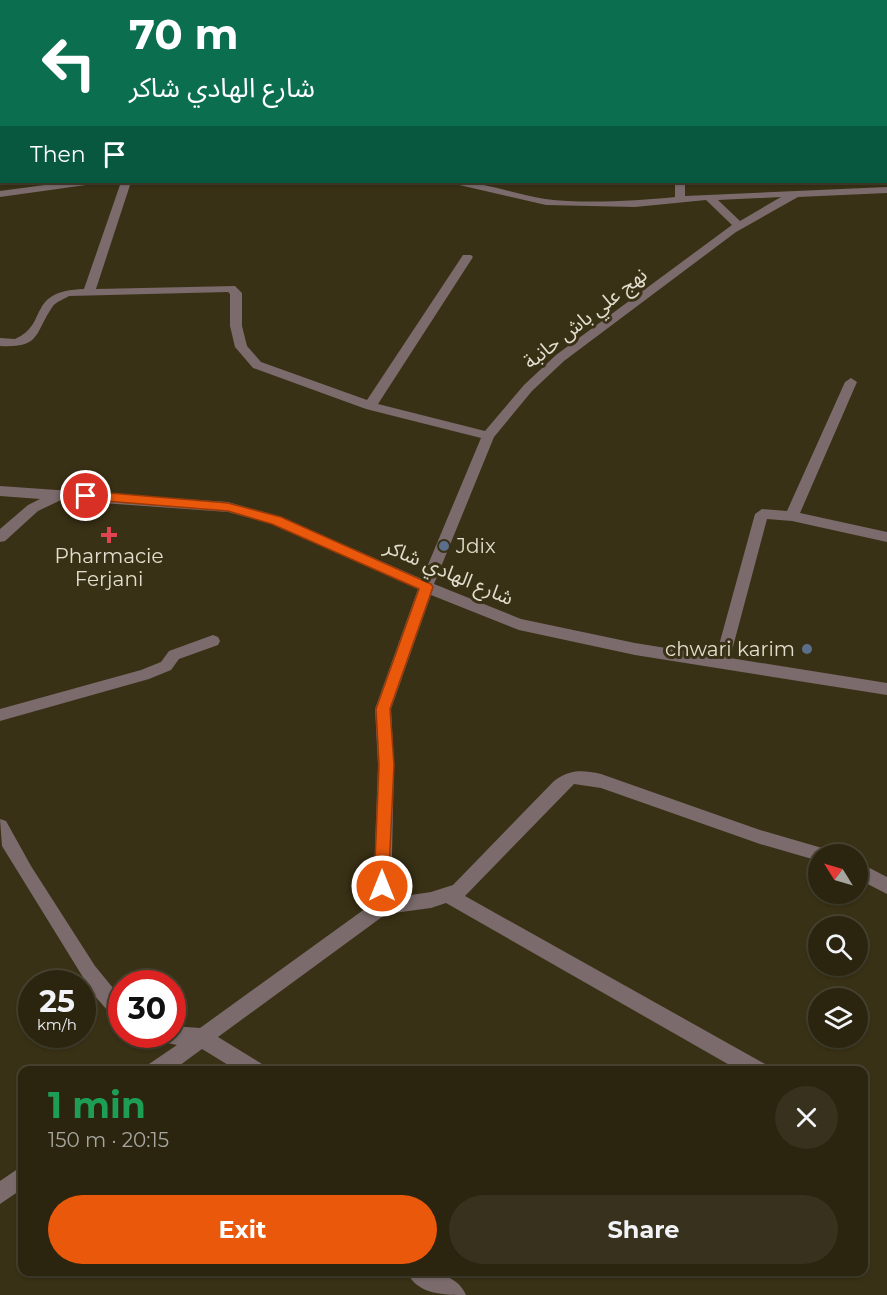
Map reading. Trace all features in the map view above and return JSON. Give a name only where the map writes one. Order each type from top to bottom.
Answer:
[{"type":"street","points":[[0,194],[73,183]]},
{"type":"street","points":[[89,291],[126,183]]},
{"type":"street","points":[[463,183],[546,202],[635,204],[709,197],[887,190]]},
{"type":"street","points":[[680,183],[680,200]]},
{"type":"street","name":"نهج علي باش حانبة","points":[[382,907],[386,765],[383,709],[426,587],[488,436],[528,388],[560,358],[739,226],[795,194]]},
{"type":"street","points":[[709,197],[739,226]]},
{"type":"street","points":[[370,406],[467,257]]},
{"type":"street","points":[[0,342],[17,343],[26,339],[35,330],[49,302],[67,294],[89,291],[231,288],[236,293],[236,326],[241,347],[257,364],[370,406],[488,436]]},
{"type":"street","points":[[792,516],[851,382]]},
{"type":"street","name":"شارع الهادي شاكر","points":[[0,490],[228,507],[276,520],[426,587],[519,624],[721,664],[887,689]]},
{"type":"street","points":[[0,537],[33,508],[62,494]]},
{"type":"street","points":[[721,664],[759,518],[766,513],[792,516],[887,537]]},
{"type":"street","points":[[0,715],[144,675],[166,666],[174,655],[213,641]]},
{"type":"street","points":[[162,1066],[382,907],[431,900],[459,891],[570,778],[583,777],[628,789],[760,837],[808,851]]},
{"type":"street","points":[[0,825],[17,860],[108,1000]]},
{"type":"street","points":[[868,876],[887,886]]},
{"type":"street","points":[[446,894],[749,1066]]},
{"type":"street","points":[[186,1036],[200,1037],[247,1066]]},
{"type":"street","points":[[0,1194],[18,1179]]},
{"type":"street","points":[[424,1276],[455,1295]]},
{"type":"place","name":"Pharmacie Ferjani","points":[[109,535]]},
{"type":"place","name":"Jdix","points":[[444,546]]},
{"type":"place","name":"chwari karim","points":[[807,649]]},
{"type":"route","points":[[86,496],[228,507],[276,520],[426,587],[383,709],[386,765],[382,886]]}]
